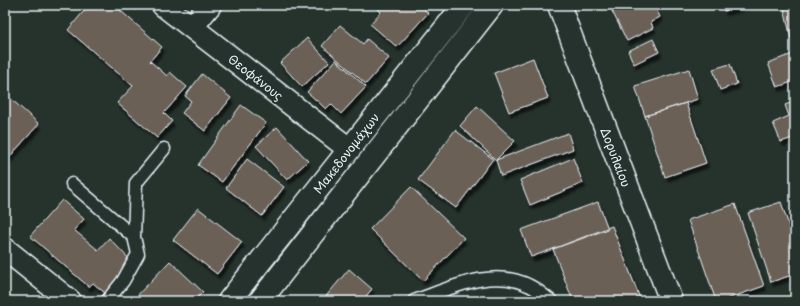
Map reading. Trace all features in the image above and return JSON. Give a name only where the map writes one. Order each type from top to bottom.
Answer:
[{"type":"street","name":"Θεοφάνους","points":[[163,5],[349,148]]},
{"type":"street","points":[[192,27],[210,5]]},
{"type":"street","name":"Μακεδονομάχων","points":[[260,301],[492,5]]},
{"type":"street","name":"Μακεδονομάχων","points":[[229,301],[461,6]]},
{"type":"street","name":"Δορυλαίου","points":[[559,7],[671,301]]},
{"type":"street","points":[[5,249],[70,301]]},
{"type":"lane","points":[[107,301],[123,281],[138,254],[134,237],[136,183],[164,149]]},
{"type":"lane","points":[[72,184],[134,237]]},
{"type":"lane","points":[[414,301],[467,282],[492,279],[522,282],[551,301]]},
{"type":"building","points":[[89,5],[114,5],[162,47],[150,61],[167,76],[170,72],[187,87],[164,113],[172,121],[157,138],[117,103],[133,86],[68,30]]},
{"type":"building","points":[[373,5],[419,5],[428,13],[397,47],[370,24],[381,12]]},
{"type":"building","points":[[609,5],[654,5],[660,17],[651,22],[653,28],[627,41]]},
{"type":"building","points":[[723,5],[747,5],[724,11]]},
{"type":"building","points":[[795,6],[795,45],[793,46],[784,9]]},
{"type":"building","points":[[340,25],[363,44],[367,39],[389,58],[366,84],[322,46]]},
{"type":"building","points":[[307,38],[329,62],[302,87],[280,63]]},
{"type":"building","points":[[653,39],[659,52],[634,64],[628,51]]},
{"type":"building","points":[[795,53],[795,81],[777,87],[768,63]]},
{"type":"building","points":[[533,58],[548,98],[509,112],[494,73]]},
{"type":"building","points":[[336,60],[366,87],[341,114],[331,104],[326,109],[307,92]]},
{"type":"building","points":[[730,64],[737,84],[720,90],[713,69]]},
{"type":"building","points":[[689,69],[698,99],[645,116],[635,86]]},
{"type":"building","points":[[202,74],[231,98],[205,131],[182,113],[191,101],[185,96]]},
{"type":"building","points":[[10,98],[39,124],[5,162],[5,104]]},
{"type":"building","points":[[795,101],[795,137],[781,142],[773,123],[789,116],[785,105]]},
{"type":"building","points":[[686,103],[706,163],[665,177],[645,116]]},
{"type":"building","points":[[241,105],[266,123],[222,182],[198,165]]},
{"type":"building","points":[[477,106],[515,141],[496,160],[460,126]]},
{"type":"building","points":[[277,127],[308,161],[287,180],[256,146]]},
{"type":"building","points":[[455,130],[493,159],[456,208],[418,180]]},
{"type":"building","points":[[568,133],[573,149],[501,176],[496,160]]},
{"type":"building","points":[[573,158],[583,183],[530,205],[520,180]]},
{"type":"building","points":[[247,159],[284,187],[262,216],[226,188]]},
{"type":"building","points":[[411,187],[464,238],[423,281],[370,229]]},
{"type":"building","points":[[62,200],[84,219],[74,230],[98,250],[109,238],[133,263],[110,297],[93,283],[89,287],[30,236]]},
{"type":"building","points":[[598,202],[608,229],[531,257],[521,230]]},
{"type":"building","points":[[781,202],[795,244],[795,274],[771,282],[748,213]]},
{"type":"building","points":[[735,204],[764,286],[721,301],[716,301],[688,220]]},
{"type":"building","points":[[198,208],[242,242],[217,274],[173,240]]},
{"type":"building","points":[[612,226],[641,301],[573,301],[553,249]]},
{"type":"building","points":[[170,261],[203,292],[194,301],[132,301]]},
{"type":"building","points":[[349,269],[372,289],[362,301],[322,301]]}]
